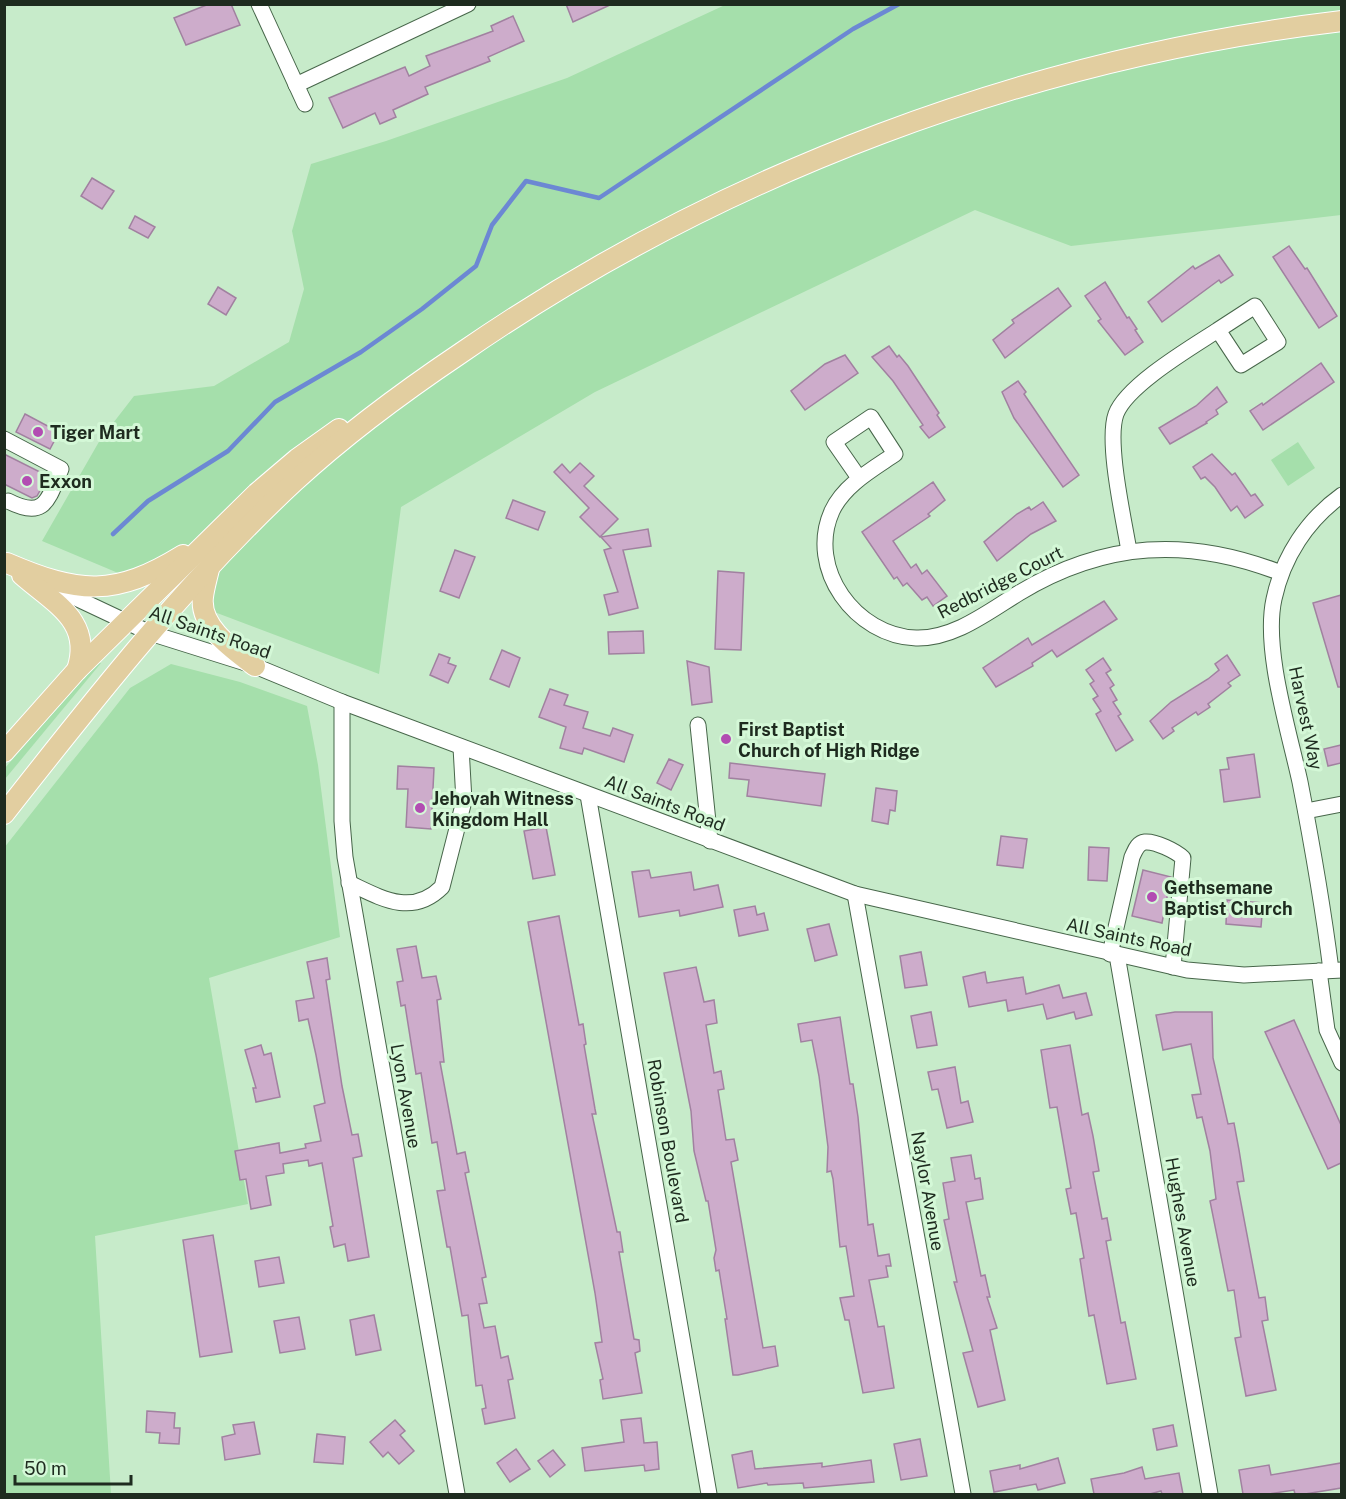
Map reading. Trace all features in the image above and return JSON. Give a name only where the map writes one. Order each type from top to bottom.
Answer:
[{"type":"main road","points":[[5,563],[46,580],[69,585],[95,587],[119,584],[142,577],[183,555],[335,431],[393,399],[527,308],[595,267],[678,222],[836,152],[915,122],[1072,74],[1231,39],[1341,21]]},
{"type":"main road","points":[[4,814],[150,633],[210,567],[296,481],[393,399]]},
{"type":"main road","points":[[4,752],[77,670],[257,494]]},
{"type":"main road","points":[[5,563],[76,624],[82,638],[83,652],[77,670]]},
{"type":"main road","points":[[210,567],[202,600],[209,624],[228,646],[255,666]]},
{"type":"street","points":[[259,4],[305,104]]},
{"type":"street","points":[[296,85],[468,4]]},
{"type":"street","points":[[1129,551],[1114,439],[1116,414],[1126,400],[1165,365],[1218,330]]},
{"type":"street","points":[[4,439],[61,469],[48,499],[41,507],[24,509],[6,502]]},
{"type":"street","name":"Redbridge Court","points":[[859,478],[838,501],[832,512],[825,546],[828,564],[836,590],[853,611],[872,625],[895,635],[918,638],[945,634],[970,623],[1063,570],[1099,557],[1129,551],[1175,549],[1212,552],[1244,559],[1281,573]]},
{"type":"street","name":"Harvest Way","points":[[1341,495],[1313,520],[1299,538],[1281,573],[1273,600],[1273,652],[1306,811],[1331,970],[1323,1011],[1327,1030],[1341,1063]]},
{"type":"street","name":"All Saints Road","points":[[5,563],[66,595],[150,633],[255,666],[342,702],[855,894],[1173,967],[1244,975],[1331,970]]},
{"type":"street","name":"Lyon Avenue","points":[[342,702],[342,821],[349,883],[457,1494]]},
{"type":"street","points":[[698,725],[710,841]]},
{"type":"street","points":[[349,883],[393,903],[432,897],[442,888],[464,801],[461,747]]},
{"type":"street","name":"Robinson Boulevard","points":[[588,795],[709,1494]]},
{"type":"street","points":[[1306,811],[1341,804]]},
{"type":"street","points":[[1113,955],[1132,857],[1136,847],[1144,842],[1183,858],[1173,967]]},
{"type":"street","name":"Naylor Avenue","points":[[855,894],[963,1494]]},
{"type":"street","name":"Hughes Avenue","points":[[1113,955],[1210,1494]]},
{"type":"green space","points":[[725,5],[1341,5],[1341,215],[1071,246],[975,210],[595,392],[401,507],[379,674],[180,599],[42,541],[100,440],[134,396],[214,386],[289,342],[304,289],[292,231],[311,164],[386,141],[567,78]]},
{"type":"green space","points":[[1298,442],[1315,468],[1288,486],[1271,460]]},
{"type":"green space","points":[[97,662],[101,663],[5,779],[5,768]]},
{"type":"green space","points":[[171,664],[240,682],[307,706],[318,765],[340,937],[209,978],[248,1204],[95,1236],[111,1494],[5,1494],[4,848],[130,688]]},
{"type":"building","points":[[209,4],[231,4],[240,25],[186,45],[174,18]]},
{"type":"building","points":[[566,4],[610,4],[610,5],[573,22]]},
{"type":"building","points":[[513,16],[524,41],[488,57],[490,61],[425,87],[428,94],[393,110],[396,117],[380,124],[375,113],[343,128],[329,98],[405,67],[409,76],[430,66],[426,56],[493,31],[491,26]]},
{"type":"building","points":[[92,178],[114,191],[102,209],[81,196]]},
{"type":"building","points":[[135,216],[155,227],[148,238],[129,228]]},
{"type":"building","points":[[1289,246],[1305,269],[1307,268],[1337,316],[1319,328],[1273,257]]},
{"type":"building","points":[[1219,255],[1233,275],[1221,283],[1219,280],[1162,322],[1148,302],[1193,266],[1195,269]]},
{"type":"building","points":[[1105,282],[1127,318],[1129,317],[1137,329],[1135,330],[1143,342],[1125,355],[1098,321],[1101,319],[1085,296]]},
{"type":"building","points":[[218,287],[236,298],[226,315],[208,304]]},
{"type":"building","points":[[1058,288],[1071,306],[1005,358],[993,340],[1014,323],[1012,320]]},
{"type":"building","points":[[889,346],[908,366],[939,413],[937,415],[945,427],[929,438],[920,427],[923,425],[893,381],[872,357]]},
{"type":"building","points":[[845,355],[858,373],[805,410],[791,391],[825,364]]},
{"type":"building","points":[[1321,363],[1334,382],[1263,430],[1250,411],[1262,403],[1263,405]]},
{"type":"building","points":[[1018,381],[1026,392],[1024,394],[1079,475],[1063,487],[1014,418],[1002,392]]},
{"type":"building","points":[[1217,387],[1227,402],[1216,410],[1218,414],[1207,423],[1170,444],[1159,428],[1196,406]]},
{"type":"building","name":"Tiger Mart","points":[[25,414],[59,432],[50,449],[16,432]]},
{"type":"building","name":"Exxon","points":[[4,454],[48,476],[37,496],[32,498],[4,484]]},
{"type":"building","points":[[1212,454],[1232,475],[1235,473],[1251,496],[1255,494],[1263,505],[1245,518],[1237,506],[1231,511],[1215,487],[1205,477],[1201,479],[1193,467]]},
{"type":"building","points":[[580,463],[594,476],[584,486],[618,519],[600,537],[580,517],[589,508],[554,472],[562,464],[570,473]]},
{"type":"building","points":[[933,482],[945,500],[928,514],[930,516],[893,541],[911,568],[916,564],[922,574],[927,570],[947,596],[933,606],[927,597],[922,600],[907,583],[903,586],[897,577],[894,579],[862,532]]},
{"type":"building","points":[[513,500],[545,512],[538,530],[506,518]]},
{"type":"building","points":[[1043,502],[1056,521],[1031,534],[997,561],[984,542],[1017,514],[1029,507],[1031,510]]},
{"type":"building","points":[[648,529],[651,546],[623,550],[638,608],[609,615],[604,595],[618,592],[604,550],[611,548],[601,537]]},
{"type":"building","points":[[455,550],[475,557],[459,598],[440,591]]},
{"type":"building","points":[[718,571],[744,573],[741,650],[715,649]]},
{"type":"building","points":[[1341,595],[1341,687],[1338,687],[1313,603]]},
{"type":"building","points":[[1104,601],[1117,619],[1057,657],[1052,650],[1032,663],[1033,666],[996,687],[983,668],[1028,638],[1032,645]]},
{"type":"building","points":[[643,631],[644,653],[609,654],[608,632]]},
{"type":"building","points":[[502,650],[520,658],[509,687],[490,679]]},
{"type":"building","points":[[439,654],[450,658],[448,663],[456,666],[448,683],[430,675]]},
{"type":"building","points":[[1227,655],[1240,675],[1228,683],[1231,686],[1208,704],[1210,707],[1198,715],[1196,712],[1172,728],[1174,731],[1163,739],[1150,721],[1171,702],[1219,670],[1215,664]]},
{"type":"building","points":[[1103,658],[1111,670],[1106,673],[1114,685],[1110,688],[1117,700],[1113,702],[1121,714],[1118,716],[1133,740],[1116,751],[1096,714],[1101,711],[1093,699],[1098,696],[1090,684],[1094,681],[1086,670]]},
{"type":"building","points":[[687,661],[709,667],[712,702],[692,705]]},
{"type":"building","points":[[550,689],[568,695],[564,705],[588,712],[583,728],[610,736],[613,728],[633,735],[624,762],[584,748],[582,754],[560,748],[566,727],[539,717]]},
{"type":"building","points":[[1341,745],[1341,763],[1328,766],[1324,749]]},
{"type":"building","points":[[1254,754],[1260,797],[1224,802],[1220,770],[1229,769],[1227,758]]},
{"type":"building","points":[[669,759],[683,765],[671,790],[657,783]]},
{"type":"building","points":[[730,763],[825,774],[821,806],[747,796],[749,780],[729,778]]},
{"type":"building","name":"Jehovah Witness Kingdom Hall","points":[[398,766],[434,768],[431,829],[406,827],[408,789],[397,789]]},
{"type":"building","points":[[876,788],[897,791],[895,811],[890,810],[888,824],[872,821]]},
{"type":"building","points":[[546,827],[555,875],[533,879],[524,831]]},
{"type":"building","points":[[1001,836],[1027,839],[1023,868],[997,865]]},
{"type":"building","points":[[1089,847],[1109,848],[1107,881],[1088,880]]},
{"type":"building","points":[[649,870],[651,878],[691,872],[694,890],[718,885],[723,907],[680,916],[679,910],[639,917],[632,872]]},
{"type":"building","name":"Gethsemane Baptist Church","points":[[1143,870],[1171,877],[1162,923],[1132,916]]},
{"type":"building","points":[[1227,900],[1263,903],[1261,927],[1226,924]]},
{"type":"building","points":[[755,906],[757,915],[764,913],[768,930],[739,936],[734,910]]},
{"type":"building","points":[[559,916],[579,1025],[583,1024],[586,1044],[584,1045],[596,1114],[592,1114],[617,1232],[620,1232],[623,1252],[619,1252],[634,1339],[639,1340],[640,1351],[635,1353],[642,1393],[603,1399],[600,1380],[603,1379],[595,1343],[602,1342],[595,1293],[528,922]]},
{"type":"building","points":[[829,924],[837,955],[815,961],[807,929]]},
{"type":"building","points":[[416,946],[422,978],[436,976],[441,999],[437,1000],[444,1062],[440,1062],[457,1154],[465,1152],[469,1172],[465,1173],[486,1277],[482,1278],[487,1303],[479,1304],[484,1328],[495,1326],[501,1358],[508,1356],[513,1379],[508,1380],[515,1418],[485,1424],[482,1409],[486,1408],[482,1385],[476,1386],[468,1315],[462,1316],[437,1191],[445,1190],[437,1142],[432,1143],[421,1073],[416,1074],[405,1005],[401,1006],[397,982],[403,981],[397,949]]},
{"type":"building","points":[[921,952],[927,985],[905,988],[900,956]]},
{"type":"building","points":[[327,958],[330,979],[326,980],[342,1086],[352,1135],[358,1134],[362,1156],[353,1158],[369,1257],[348,1261],[345,1244],[334,1247],[330,1227],[333,1226],[322,1163],[309,1166],[308,1160],[283,1164],[284,1173],[266,1176],[271,1205],[251,1209],[246,1179],[240,1180],[235,1151],[279,1143],[280,1153],[306,1148],[305,1144],[321,1141],[314,1106],[325,1103],[308,1019],[299,1021],[296,1001],[314,998],[307,962]]},
{"type":"building","points":[[696,967],[704,1002],[714,1000],[717,1023],[706,1025],[714,1073],[721,1071],[724,1089],[718,1090],[726,1140],[734,1139],[738,1160],[731,1162],[763,1348],[775,1346],[778,1366],[738,1375],[733,1375],[725,1319],[727,1319],[719,1270],[716,1271],[714,1258],[716,1250],[708,1201],[706,1201],[694,1151],[691,1111],[664,973]]},
{"type":"building","points":[[985,972],[987,983],[1023,977],[1026,994],[1059,985],[1063,998],[1086,993],[1092,1015],[1076,1019],[1074,1012],[1047,1019],[1043,1004],[1008,1011],[1006,1000],[969,1007],[963,977]]},
{"type":"building","points":[[931,1012],[937,1045],[917,1048],[911,1016]]},
{"type":"building","points":[[1175,1012],[1212,1012],[1213,1058],[1228,1124],[1234,1123],[1244,1181],[1237,1182],[1259,1298],[1265,1297],[1268,1320],[1262,1321],[1276,1390],[1246,1396],[1235,1338],[1241,1337],[1234,1290],[1228,1291],[1210,1201],[1216,1199],[1210,1151],[1202,1117],[1197,1118],[1192,1095],[1201,1094],[1191,1044],[1163,1050],[1156,1015]]},
{"type":"building","points":[[840,1017],[850,1084],[853,1084],[858,1117],[868,1225],[873,1224],[878,1256],[889,1254],[891,1266],[886,1266],[888,1277],[869,1280],[878,1327],[884,1326],[894,1388],[863,1393],[849,1320],[845,1320],[840,1298],[854,1296],[846,1246],[840,1247],[833,1179],[831,1171],[827,1172],[828,1147],[819,1076],[812,1040],[801,1042],[798,1024]]},
{"type":"building","points":[[1294,1020],[1341,1125],[1341,1163],[1328,1169],[1265,1032]]},
{"type":"building","points":[[261,1045],[264,1055],[271,1053],[280,1097],[256,1102],[253,1088],[256,1088],[245,1050]]},
{"type":"building","points":[[1070,1045],[1082,1115],[1088,1113],[1093,1136],[1099,1171],[1093,1172],[1102,1219],[1107,1218],[1111,1240],[1106,1241],[1121,1323],[1125,1322],[1136,1379],[1107,1384],[1094,1315],[1089,1316],[1080,1259],[1084,1258],[1076,1213],[1071,1214],[1066,1189],[1071,1188],[1057,1107],[1050,1108],[1041,1050]]},
{"type":"building","points":[[955,1067],[961,1103],[968,1101],[973,1122],[947,1128],[938,1089],[932,1090],[928,1072]]},
{"type":"building","points":[[971,1155],[975,1179],[980,1178],[983,1199],[966,1202],[981,1276],[985,1275],[990,1297],[987,1297],[997,1328],[990,1330],[1005,1400],[978,1407],[963,1353],[973,1351],[954,1282],[957,1282],[944,1220],[949,1219],[943,1183],[955,1181],[951,1158]]},
{"type":"building","points":[[213,1235],[232,1352],[200,1357],[183,1240]]},
{"type":"building","points":[[279,1257],[284,1283],[259,1287],[255,1261]]},
{"type":"building","points":[[374,1315],[381,1350],[356,1355],[350,1320]]},
{"type":"building","points":[[299,1317],[305,1349],[280,1353],[274,1321]]},
{"type":"building","points":[[147,1411],[175,1413],[174,1428],[180,1428],[179,1444],[159,1443],[160,1433],[146,1432]]},
{"type":"building","points":[[641,1418],[644,1443],[657,1442],[659,1469],[645,1471],[644,1465],[585,1471],[582,1448],[624,1442],[621,1420]]},
{"type":"building","points":[[395,1420],[405,1431],[400,1435],[414,1451],[399,1464],[388,1452],[383,1457],[370,1442]]},
{"type":"building","points":[[254,1422],[260,1454],[225,1460],[222,1437],[235,1434],[233,1425]]},
{"type":"building","points":[[1173,1425],[1177,1446],[1157,1450],[1153,1429]]},
{"type":"building","points":[[317,1434],[345,1437],[343,1464],[314,1462]]},
{"type":"building","points":[[920,1439],[927,1476],[901,1480],[894,1444]]},
{"type":"building","points":[[516,1449],[530,1469],[510,1482],[497,1463]]},
{"type":"building","points":[[553,1450],[565,1465],[550,1477],[538,1461]]},
{"type":"building","points":[[752,1451],[755,1469],[822,1463],[822,1467],[871,1460],[874,1482],[804,1488],[803,1483],[768,1485],[767,1483],[738,1488],[732,1455]]},
{"type":"building","points":[[1058,1458],[1065,1483],[1038,1490],[1036,1484],[994,1492],[990,1471],[1020,1465],[1020,1469]]},
{"type":"building","points":[[1341,1463],[1341,1488],[1305,1494],[1295,1494],[1294,1490],[1269,1494],[1243,1494],[1239,1470],[1269,1465],[1271,1475]]},
{"type":"building","points":[[1142,1467],[1145,1479],[1179,1473],[1183,1494],[1162,1494],[1161,1491],[1150,1494],[1094,1494],[1091,1479]]},
{"type":"waterway","points":[[113,534],[148,501],[228,451],[275,402],[361,352],[422,309],[476,266],[492,225],[526,181],[599,198],[853,29],[899,4]]},
{"type":"place","name":"Tiger Mart","points":[[38,432]]},
{"type":"place","name":"Exxon","points":[[27,481]]},
{"type":"place","name":"First Baptist Church of High Ridge","points":[[726,739]]},
{"type":"place","name":"Jehovah Witness Kingdom Hall","points":[[420,808]]},
{"type":"place","name":"Gethsemane Baptist Church","points":[[1152,897]]}]
